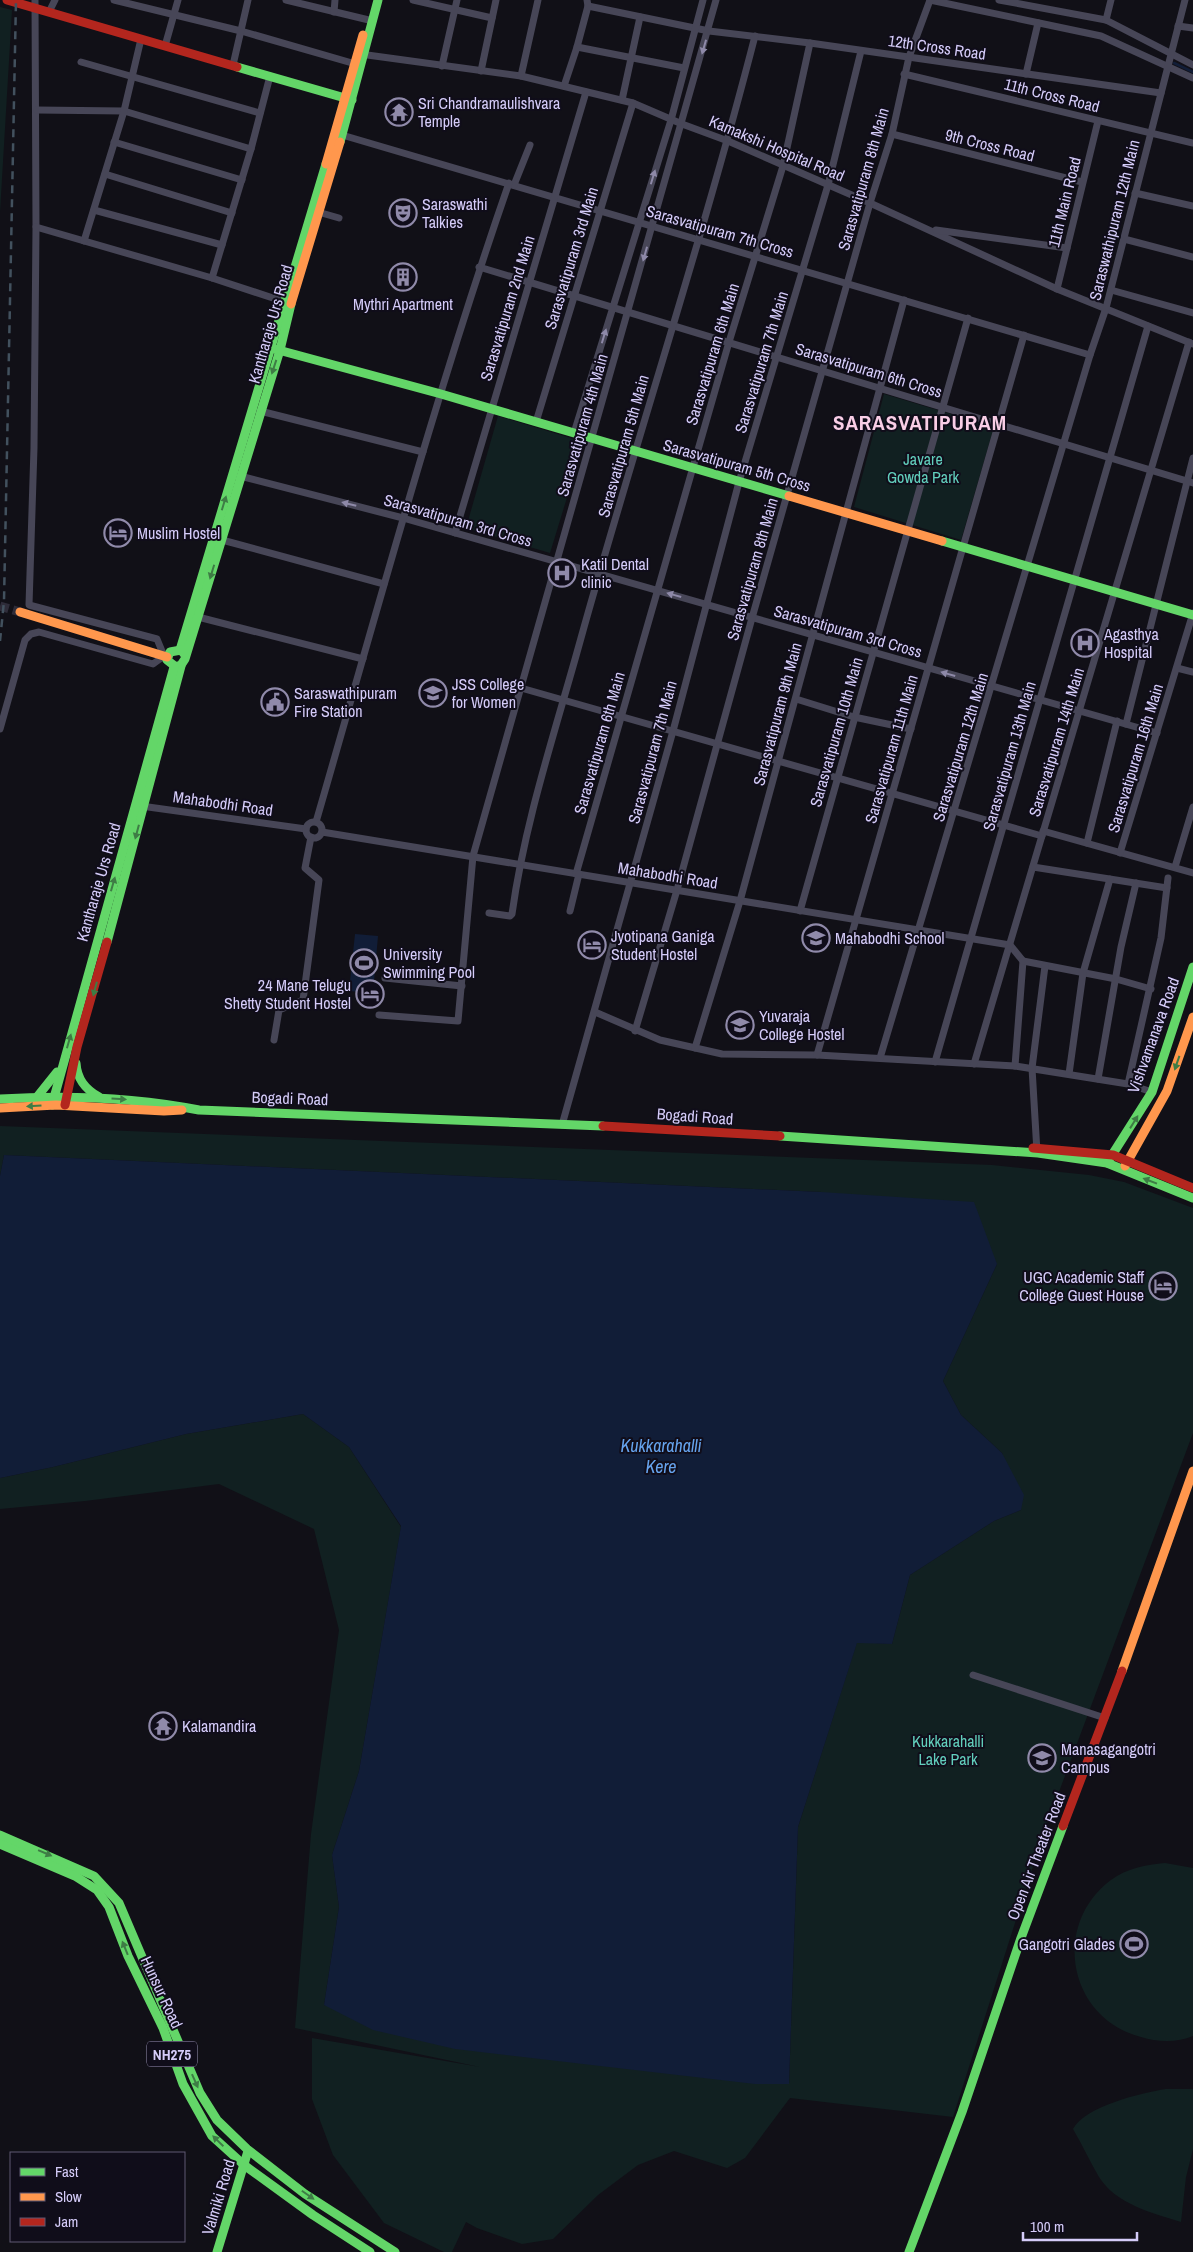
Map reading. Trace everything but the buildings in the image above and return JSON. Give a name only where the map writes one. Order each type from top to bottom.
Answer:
[{"type":"street","points":[[7,0],[35,4],[49,12],[349,99]]},
{"type":"street","points":[[49,12],[55,0]]},
{"type":"street","points":[[114,0],[240,31],[358,65]]},
{"type":"street","points":[[166,46],[178,0]]},
{"type":"street","points":[[233,65],[248,0]]},
{"type":"street","points":[[286,0],[370,20]]},
{"type":"street","points":[[334,12],[335,0]]},
{"type":"street","name":"Kantharaje Urs Road","points":[[370,20],[372,0]]},
{"type":"street","name":"Kantharaje Urs Road","points":[[183,653],[198,617],[222,540],[237,476],[260,411],[285,302],[349,99],[370,20],[378,0]]},
{"type":"street","points":[[413,0],[492,18]]},
{"type":"street","points":[[442,66],[457,0]]},
{"type":"street","points":[[481,71],[496,0]]},
{"type":"street","points":[[521,76],[538,0]]},
{"type":"street","points":[[574,433],[671,120],[703,0]]},
{"type":"street","name":"Sarasvatipuram 4th Main","points":[[379,1015],[458,1020],[473,856],[709,31],[716,0]]},
{"type":"street","points":[[930,0],[1101,36],[1193,78]]},
{"type":"street","name":"Sarasvatipuram 8th Main","points":[[635,1031],[677,890],[870,203],[892,134],[908,57],[930,0]]},
{"type":"street","points":[[999,0],[1106,20],[1193,66]]},
{"type":"street","points":[[1106,20],[1111,0]]},
{"type":"street","name":"Saraswathipuram 12th Main","points":[[1065,444],[1090,355],[1111,290],[1184,0]]},
{"type":"street","points":[[564,86],[578,47],[588,3]]},
{"type":"street","name":"12th Cross Road","points":[[588,3],[640,17],[709,31],[810,43],[1161,93]]},
{"type":"street","points":[[0,729],[25,640],[31,634],[39,632],[153,664],[166,657],[172,650],[183,653],[185,662],[178,667],[168,663],[166,657],[157,639],[29,605],[34,448],[36,227],[35,4]]},
{"type":"street","points":[[622,100],[640,17]]},
{"type":"street","points":[[1026,74],[1038,23]]},
{"type":"street","points":[[1178,26],[1193,28]]},
{"type":"street","name":"Sarasvatipuram 5th Main","points":[[489,913],[512,915],[519,864],[564,700],[672,325],[728,141],[756,36]]},
{"type":"street","points":[[84,241],[124,111],[141,39]]},
{"type":"street","name":"Sarasvatipuram 6th Main","points":[[570,911],[578,874],[621,716],[729,342],[783,166],[810,43]]},
{"type":"street","points":[[578,47],[684,68]]},
{"type":"street","name":"Sarasvatipuram 7th Main","points":[[562,1124],[673,731],[739,482],[828,185],[861,51]]},
{"type":"street","name":"Kamakshi Hospital Road","points":[[361,54],[521,76],[633,103],[671,120],[728,141],[870,203],[1057,289],[1191,343]]},
{"type":"street","points":[[81,62],[260,113]]},
{"type":"street","name":"11th Cross Road","points":[[904,74],[1193,143]]},
{"type":"street","points":[[212,278],[242,180],[270,76]]},
{"type":"street","name":"Sarasvatipuram 2nd Main","points":[[455,533],[586,92]]},
{"type":"street","name":"Kantharaje Urs Road","points":[[183,653],[342,135],[349,99]]},
{"type":"street","name":"Sarasvatipuram 3rd Main","points":[[536,422],[573,295],[633,103]]},
{"type":"street","points":[[36,110],[124,111],[251,148]]},
{"type":"street","name":"11th Main Road","points":[[1057,289],[1098,121]]},
{"type":"street","name":"9th Cross Road","points":[[892,134],[1082,182]]},
{"type":"street","name":"Sarasvatipuram 7th Cross","points":[[342,135],[1090,355]]},
{"type":"street","points":[[114,142],[242,180]]},
{"type":"street","points":[[316,822],[403,518],[480,267],[512,184],[530,145]]},
{"type":"street","points":[[105,174],[232,213]]},
{"type":"street","points":[[1135,193],[1193,206]]},
{"type":"street","points":[[94,210],[222,245]]},
{"type":"street","points":[[318,212],[339,218]]},
{"type":"street","points":[[36,227],[212,278],[285,302]]},
{"type":"street","points":[[928,229],[1067,248]]},
{"type":"street","points":[[1124,239],[1193,257]]},
{"type":"street","name":"Sarasvatipuram 6th Cross","points":[[480,267],[1189,482]]},
{"type":"street","points":[[1111,290],[1193,312]]},
{"type":"street","name":"Sarasvatipuram 9th Main","points":[[695,1048],[740,901],[904,300]]},
{"type":"street","name":"Sarasvatipuram 10th Main","points":[[800,911],[906,531],[968,318]]},
{"type":"street","name":"Sarasvatipuram 13th Main","points":[[936,1062],[1148,326]]},
{"type":"street","name":"Sarasvatipuram 11th Main","points":[[817,1055],[1000,424],[1024,335]]},
{"type":"street","name":"Sarasvatipuram 14th Main","points":[[974,1064],[1151,470],[1191,343]]},
{"type":"street","name":"Sarasvatipuram 5th Cross","points":[[275,349],[440,394],[1193,614]]},
{"type":"street","points":[[260,411],[423,452]]},
{"type":"street","name":"Sarasvatipuram 12th Main","points":[[880,1058],[1065,444]]},
{"type":"street","points":[[1126,724],[1189,482],[1193,458]]},
{"type":"street","name":"Sarasvatipuram 3rd Cross","points":[[237,476],[403,518],[1157,733]]},
{"type":"street","points":[[222,540],[384,584]]},
{"type":"street","points":[[20,612],[166,657]]},
{"type":"street","name":"Sarasvatipuram 16th Main","points":[[1120,852],[1193,614]]},
{"type":"street","points":[[198,617],[363,659]]},
{"type":"street","name":"Kantharaje Urs Road","points":[[66,1100],[76,1048],[107,943],[140,806],[178,667]]},
{"type":"street","points":[[1177,668],[1193,672]]},
{"type":"street","points":[[521,688],[955,811],[1043,834],[1087,843],[1193,872]]},
{"type":"street","points":[[796,699],[854,717],[911,729]]},
{"type":"street","points":[[1087,843],[1117,721]]},
{"type":"street","name":"Kantharaje Urs Road","points":[[52,1100],[98,941],[140,806]]},
{"type":"street","name":"Mahabodhi Road","points":[[140,806],[306,829]]},
{"type":"street","points":[[1175,867],[1193,807]]},
{"type":"street","points":[[274,1040],[279,1010],[303,1000],[319,880],[306,868],[311,837],[306,829],[310,822],[320,824],[322,832],[319,836],[311,837]]},
{"type":"street","name":"Mahabodhi Road","points":[[322,832],[1010,945]]},
{"type":"street","points":[[1033,867],[1167,888]]},
{"type":"street","points":[[1128,1084],[1161,938],[1168,878]]},
{"type":"street","points":[[1069,1074],[1083,973],[1110,879]]},
{"type":"street","points":[[1098,1079],[1136,883]]},
{"type":"street","points":[[98,941],[107,943]]},
{"type":"street","points":[[1010,945],[1023,961],[1116,979],[1151,989]]},
{"type":"street","points":[[1015,1066],[1023,961]]},
{"type":"street","points":[[1045,966],[1032,1068],[1037,1150],[1113,1155],[1193,1188]]},
{"type":"street","name":"Vishvamanava Road","points":[[1107,1163],[1152,1092],[1193,967]]},
{"type":"street","points":[[384,978],[462,986]]},
{"type":"street","points":[[595,1012],[635,1031],[660,1040],[722,1054],[817,1055],[1015,1066],[1128,1084],[1152,1092]]},
{"type":"street","name":"Vishvamanava Road","points":[[1122,1171],[1167,1091],[1193,1017]]},
{"type":"street","points":[[76,1048],[76,1071],[80,1081],[85,1088],[100,1098]]},
{"type":"street","points":[[37,1097],[62,1066]]},
{"type":"street","name":"Bogadi Road","points":[[0,1099],[37,1097],[52,1100]]},
{"type":"street","name":"Bogadi Road","points":[[0,1108],[52,1100],[100,1098],[165,1103],[187,1109]]},
{"type":"street","name":"Bogadi Road","points":[[66,1100],[164,1112],[187,1109],[658,1128],[1008,1151],[1037,1150],[1107,1163],[1122,1171],[1193,1198]]},
{"type":"street","name":"Open Air Theater Road","points":[[909,2252],[962,2112],[1024,1929],[1105,1718],[1193,1471]]},
{"type":"street","points":[[973,1675],[1105,1718]]},
{"type":"street","points":[[0,1835],[94,1876],[119,1903],[200,2093],[216,2120],[248,2151],[305,2194],[395,2252]]},
{"type":"street","name":"Hunsur Road","points":[[0,1844],[76,1876],[97,1890],[109,1907],[128,1956],[163,2028],[183,2084],[212,2136],[244,2165],[313,2215],[370,2252]]},
{"type":"street","name":"Valmiki Road","points":[[217,2252],[248,2151]]},
{"type":"green space","points":[[0,7],[12,10],[0,212]]},
{"type":"green space","name":"Javare Gowda Park","points":[[884,394],[994,427],[961,540],[854,507]]},
{"type":"green space","points":[[498,416],[584,442],[550,553],[466,528]]},
{"type":"green space","name":"Kukkarahalli Lake Park","points":[[0,1126],[992,1165],[1089,1175],[1124,1182],[1193,1208],[1193,1433],[1044,1832],[953,2117],[790,2098],[745,2158],[727,2168],[674,2151],[638,2165],[598,2195],[553,2239],[522,2244],[477,2228],[466,2222],[452,2252],[444,2252],[384,2223],[333,2155],[312,2099],[312,2038],[480,2067],[295,2028],[311,1834],[339,1630],[314,1529],[219,1484],[85,1501],[0,1509],[0,1478],[186,1434],[303,1414],[349,1447],[401,1527],[359,1771],[332,1855],[339,1907],[324,2005],[789,2084],[798,1827],[857,1642],[892,1644],[910,1575],[994,1521],[1021,1510],[1002,1453],[961,1415],[943,1381],[997,1264],[821,1192],[4,1155],[0,1176]]},
{"type":"green space","name":"Gangotri Glades","points":[[1165,1863],[1193,1868],[1193,2036],[1167,2041],[1141,2037],[1116,2027],[1097,2011],[1084,1991],[1076,1968],[1075,1944],[1080,1921],[1092,1899],[1111,1880],[1130,1870]]},
{"type":"green space","points":[[1166,2089],[1193,2089],[1193,2149],[1186,2177],[1181,2222],[1136,2206],[1115,2194],[1099,2177],[1073,2129],[1080,2121],[1102,2107],[1129,2097]]},
{"type":"water","name":"University Swimming Pool","points":[[355,934],[378,936],[373,993],[349,991]]},
{"type":"water","name":"Kukkarahalli Kere","points":[[4,1155],[821,1192],[974,1202],[997,1264],[943,1381],[961,1415],[1002,1453],[1024,1495],[1021,1510],[994,1521],[910,1575],[892,1644],[857,1643],[798,1827],[789,2084],[755,2084],[455,2049],[373,2030],[324,2005],[339,1907],[332,1855],[359,1771],[401,1526],[349,1447],[303,1414],[186,1434],[0,1478],[0,1176]]},
{"type":"waterway","points":[[1174,63],[1193,72]]},
{"type":"tunnel","points":[[0,606],[20,612]]},
{"type":"railway","points":[[0,641],[4,601],[16,0]]},
{"type":"traffic: fast","points":[[340,142],[378,0]]},
{"type":"traffic: fast","points":[[237,67],[352,100]]},
{"type":"traffic: fast","points":[[180,650],[326,164]]},
{"type":"traffic: fast","points":[[185,655],[181,650],[170,652],[167,660],[176,667],[181,665],[185,659],[280,350],[291,304]]},
{"type":"traffic: fast","points":[[271,348],[441,394],[789,496]]},
{"type":"traffic: fast","points":[[942,541],[1193,615]]},
{"type":"traffic: fast","points":[[107,942],[181,666]]},
{"type":"traffic: fast","points":[[52,1105],[174,667]]},
{"type":"traffic: fast","points":[[1107,1163],[1152,1092],[1193,967]]},
{"type":"traffic: fast","points":[[76,1063],[78,1074],[83,1083],[99,1097]]},
{"type":"traffic: fast","points":[[37,1097],[57,1072]]},
{"type":"traffic: fast","points":[[0,1099],[100,1098],[149,1102],[199,1110],[603,1126]]},
{"type":"traffic: fast","points":[[780,1136],[1038,1153],[1107,1163],[1193,1198]]},
{"type":"traffic: fast","points":[[909,2252],[962,2112],[1021,1938],[1063,1826]]},
{"type":"traffic: fast","points":[[0,1835],[94,1876],[119,1903],[200,2093],[217,2120],[247,2149],[305,2194],[395,2252]]},
{"type":"traffic: fast","points":[[0,1844],[75,1876],[97,1890],[109,1907],[128,1956],[163,2028],[183,2084],[212,2136],[244,2165],[313,2215],[370,2252]]},
{"type":"traffic: fast","points":[[217,2252],[248,2151]]},
{"type":"traffic: slow","points":[[326,164],[363,35]]},
{"type":"traffic: slow","points":[[291,304],[340,142]]},
{"type":"traffic: slow","points":[[789,496],[942,541]]},
{"type":"traffic: slow","points":[[20,612],[167,657]]},
{"type":"traffic: slow","points":[[1125,1166],[1167,1091],[1193,1017]]},
{"type":"traffic: slow","points":[[0,1108],[56,1105],[164,1111],[182,1110]]},
{"type":"traffic: slow","points":[[1122,1671],[1193,1471]]},
{"type":"traffic: jam","points":[[7,0],[237,67]]},
{"type":"traffic: jam","points":[[65,1105],[77,1047],[107,942]]},
{"type":"traffic: jam","points":[[603,1126],[780,1136]]},
{"type":"traffic: jam","points":[[1033,1148],[1113,1155],[1193,1188]]},
{"type":"traffic: jam","points":[[1063,1826],[1122,1671]]},
{"type":"place","name":"Sri Chandramaulishvara Temple","points":[[399,112]]},
{"type":"place","name":"Saraswathi Talkies","points":[[403,213]]},
{"type":"place","name":"Mythri Apartment","points":[[403,277]]},
{"type":"place","name":"Muslim Hostel","points":[[118,533]]},
{"type":"place","name":"Katil Dental clinic","points":[[562,573]]},
{"type":"place","name":"Agasthya Hospital","points":[[1085,643]]},
{"type":"place","name":"JSS College for Women","points":[[433,693]]},
{"type":"place","name":"Saraswathipuram Fire Station","points":[[275,702]]},
{"type":"place","name":"Mahabodhi School","points":[[816,938]]},
{"type":"place","name":"Jyotipana Ganiga Student Hostel","points":[[592,945]]},
{"type":"place","name":"University Swimming Pool","points":[[364,963]]},
{"type":"place","name":"24 Mane Telugu Shetty Student Hostel","points":[[370,994]]},
{"type":"place","name":"Yuvaraja College Hostel","points":[[740,1025]]},
{"type":"place","name":"UGC Academic Staff College Guest House","points":[[1163,1286]]},
{"type":"place","name":"Kalamandira","points":[[163,1726]]},
{"type":"place","name":"Manasagangotri Campus","points":[[1042,1758]]},
{"type":"place","name":"Gangotri Glades","points":[[1134,1944]]},
{"type":"district","name":"SARASVATIPURAM","points":[[920,422]]}]
